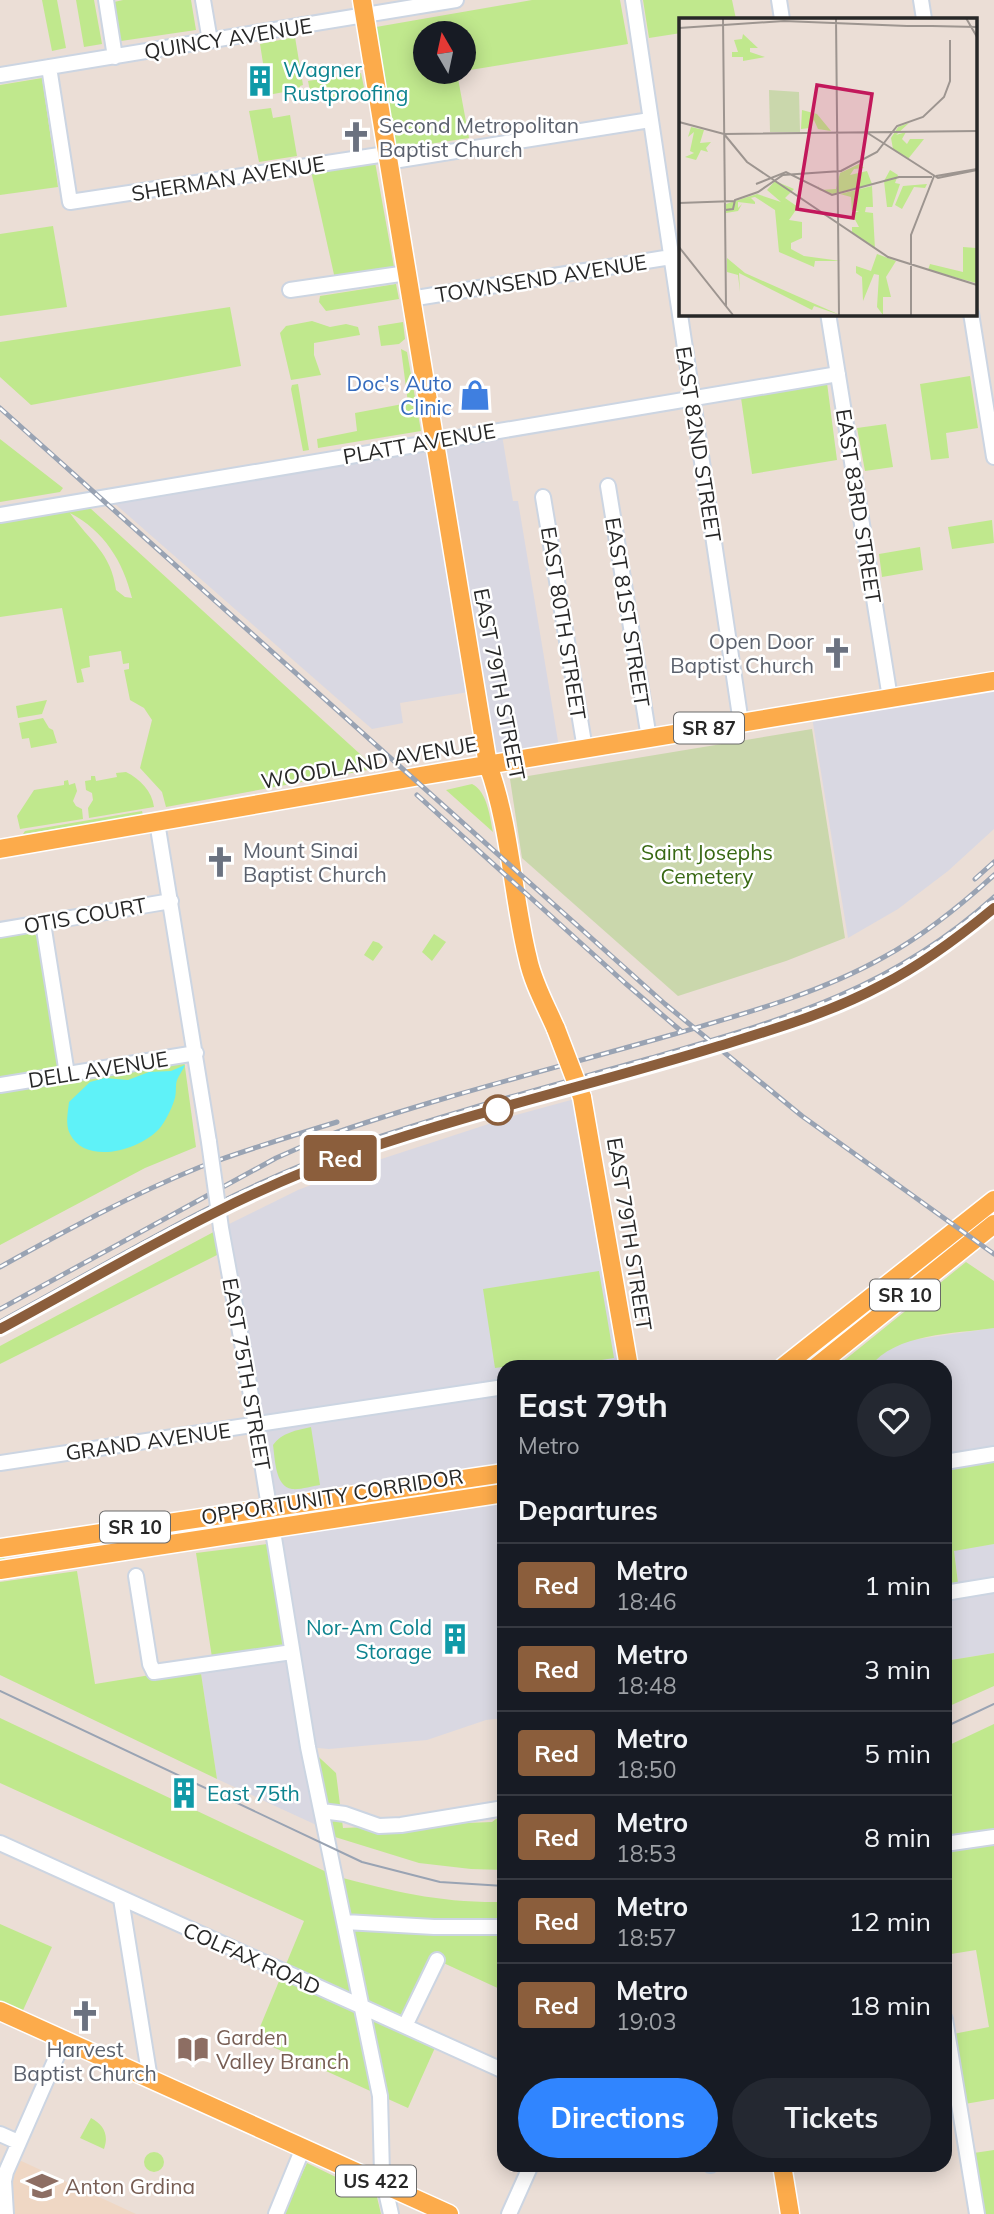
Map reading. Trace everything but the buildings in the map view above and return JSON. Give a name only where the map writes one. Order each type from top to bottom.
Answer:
[{"type":"main road","name":"EAST 79TH STREET","points":[[363,8],[488,765],[510,852],[527,957],[582,1097],[628,1360]]},
{"type":"main road","name":"WOODLAND AVENUE","points":[[0,849],[649,738],[991,684]]},
{"type":"main road","name":"SR 10","points":[[792,1360],[994,1200]]},
{"type":"main road","name":"SR 10","points":[[825,1360],[994,1224]]},
{"type":"main road","name":"OPPORTUNITY CORRIDOR","points":[[0,1548],[497,1474]]},
{"type":"main road","name":"OPPORTUNITY CORRIDOR","points":[[0,1570],[497,1494]]},
{"type":"main road","name":"US 422","points":[[0,2011],[449,2214]]},
{"type":"main road","points":[[783,2172],[790,2214]]},
{"type":"street","points":[[106,0],[115,57]]},
{"type":"street","points":[[203,0],[210,41]]},
{"type":"street","name":"QUINCY AVENUE","points":[[0,75],[210,41],[363,8],[456,0]]},
{"type":"street","name":"EAST 82ND STREET","points":[[633,0],[679,311]]},
{"type":"street","points":[[779,0],[782,18]]},
{"type":"street","points":[[921,0],[925,18]]},
{"type":"street","name":"SHERMAN AVENUE","points":[[49,67],[70,202],[650,120]]},
{"type":"street","name":"TOWNSEND AVENUE","points":[[410,299],[671,257]]},
{"type":"street","points":[[290,290],[407,273]]},
{"type":"street","name":"EAST 82ND STREET","points":[[680,315],[741,723]]},
{"type":"street","name":"EAST 83RD STREET","points":[[828,315],[890,698]]},
{"type":"street","points":[[971,315],[994,457]]},
{"type":"street","name":"PLATT AVENUE","points":[[0,515],[838,374]]},
{"type":"street","name":"EAST 81ST STREET","points":[[608,486],[649,738]]},
{"type":"street","name":"EAST 80TH STREET","points":[[543,497],[584,749]]},
{"type":"street","name":"EAST 75TH STREET","points":[[157,822],[196,1053],[221,1228],[308,1747],[380,2096],[382,2174],[391,2214]]},
{"type":"street","name":"OTIS COURT","points":[[0,930],[171,901]]},
{"type":"street","points":[[43,923],[67,1074]]},
{"type":"street","name":"DELL AVENUE","points":[[0,1085],[196,1053]]},
{"type":"street","name":"GRAND AVENUE","points":[[0,1463],[497,1388]]},
{"type":"street","points":[[952,1461],[994,1454]]},
{"type":"street","points":[[136,1576],[150,1664],[154,1672],[292,1652]]},
{"type":"street","points":[[952,1592],[994,1585]]},
{"type":"street","points":[[322,1811],[345,1814],[379,1826],[401,1825],[497,1809]]},
{"type":"street","points":[[952,1843],[994,1837]]},
{"type":"street","name":"COLFAX ROAD","points":[[0,1843],[497,2068]]},
{"type":"street","points":[[121,1899],[150,2079]]},
{"type":"street","points":[[345,1922],[497,1927]]},
{"type":"street","points":[[405,2026],[437,1960]]},
{"type":"street","points":[[6,2214],[4,2177],[64,2040]]},
{"type":"street","points":[[952,2062],[977,2214]]},
{"type":"street","points":[[0,2134],[18,2142]]},
{"type":"street","points":[[276,2214],[303,2148]]},
{"type":"street","points":[[509,2214],[528,2172]]},
{"type":"shaded area","points":[[501,429],[513,501],[518,501],[560,753],[488,765],[475,691],[400,703],[403,723],[372,729],[106,496]]},
{"type":"shaded area","points":[[994,687],[994,829],[948,871],[898,909],[848,938],[811,711]]},
{"type":"shaded area","points":[[582,1097],[628,1360],[497,1360],[497,1719],[427,1740],[329,1749],[308,1747],[325,1829],[217,1779],[200,1667],[291,1652],[221,1228],[298,1190],[363,1165],[516,1115]]},
{"type":"shaded area","points":[[994,1328],[994,1454],[952,1461],[952,1360],[875,1360],[905,1341]]},
{"type":"shaded area","points":[[994,1544],[994,1653],[952,1660],[952,1592],[959,1590],[954,1550]]},
{"type":"shaded area","name":"Anton Grdina","points":[[17,2159],[136,2214],[11,2214],[9,2181]]},
{"type":"green space","points":[[42,0],[57,0],[66,48],[52,51]]},
{"type":"green space","points":[[76,0],[94,0],[102,44],[84,47]]},
{"type":"green space","points":[[191,0],[196,30],[121,41],[114,2]]},
{"type":"green space","points":[[532,0],[620,0],[628,44],[476,69],[476,21],[413,21],[413,84],[459,84],[469,138],[396,149],[376,27]]},
{"type":"green space","points":[[643,0],[732,0],[736,18],[679,18],[679,33],[649,38]]},
{"type":"green space","points":[[295,37],[303,85],[300,89],[268,95],[260,44]]},
{"type":"green space","points":[[361,73],[365,92],[312,101],[308,81]]},
{"type":"green space","points":[[42,78],[58,187],[0,195],[0,85]]},
{"type":"green space","points":[[271,108],[273,118],[290,115],[297,156],[259,162],[249,111]]},
{"type":"green space","points":[[375,162],[394,267],[335,279],[311,171]]},
{"type":"green space","points":[[53,226],[67,307],[0,316],[0,234]]},
{"type":"green space","points":[[396,284],[399,299],[326,311],[319,302],[320,296]]},
{"type":"green space","points":[[230,307],[241,366],[31,405],[0,377],[0,342]]},
{"type":"green space","points":[[312,321],[330,327],[346,324],[358,327],[360,335],[314,343],[314,355],[321,375],[291,380],[280,333],[286,326]]},
{"type":"green space","points":[[403,322],[405,339],[399,344],[381,346],[378,326]]},
{"type":"green space","points":[[401,349],[407,352],[421,431],[318,448],[317,439],[357,431],[355,413],[408,403]]},
{"type":"green space","points":[[970,376],[978,428],[946,433],[949,458],[931,460],[920,384]]},
{"type":"green space","points":[[827,383],[837,460],[752,474],[741,398]]},
{"type":"green space","points":[[298,384],[309,450],[303,451],[291,389],[292,385]]},
{"type":"green space","points":[[886,424],[893,467],[865,471],[857,428]]},
{"type":"green space","points":[[0,439],[63,488],[60,492],[0,502]]},
{"type":"green space","points":[[90,508],[371,764],[369,765],[373,769],[166,807],[162,792],[140,768],[152,720],[144,708],[130,700],[124,670],[129,669],[129,663],[123,664],[121,651],[89,656],[90,667],[81,669],[84,682],[77,683],[62,608],[0,617],[0,522]],"holes":[[[70,513],[82,520],[110,548],[123,572],[132,598],[125,597],[116,590],[105,557]]]},
{"type":"green space","points":[[992,520],[994,543],[952,549],[948,527]]},
{"type":"green space","points":[[920,547],[923,570],[882,577],[879,554]]},
{"type":"green space","points":[[47,700],[42,714],[18,718],[16,706]]},
{"type":"green space","points":[[43,718],[53,730],[57,743],[31,748],[29,738],[22,739],[19,723]]},
{"type":"green space","name":"Saint Josephs Cemetery","points":[[812,729],[845,938],[786,961],[678,996],[522,858],[510,779]]},
{"type":"green space","points":[[126,772],[144,786],[154,807],[89,818],[88,808],[93,800],[92,793],[86,790],[85,781],[91,780],[91,776],[95,776],[96,781],[117,777],[116,773]]},
{"type":"green space","points":[[68,780],[69,785],[75,783],[77,791],[73,801],[82,809],[83,819],[20,829],[17,816],[34,790],[64,785],[64,781]]},
{"type":"green space","points":[[472,784],[484,798],[493,832],[446,790]]},
{"type":"green space","points":[[142,811],[143,815],[23,834],[25,831]]},
{"type":"green space","points":[[29,930],[39,938],[58,1067],[54,1072],[0,1081],[0,935]]},
{"type":"green space","points":[[434,934],[446,942],[432,961],[422,952]]},
{"type":"green space","points":[[373,941],[383,947],[373,961],[364,955]]},
{"type":"green space","points":[[184,1060],[196,1147],[145,1168],[0,1245],[0,1090]]},
{"type":"green space","points":[[221,1228],[225,1251],[0,1364],[0,1346]]},
{"type":"green space","points":[[966,1262],[994,1281],[994,1328],[910,1341],[894,1347],[877,1360],[845,1360]]},
{"type":"green space","points":[[599,1271],[614,1358],[497,1360],[495,1368],[483,1289]]},
{"type":"green space","points":[[311,1427],[320,1485],[295,1489],[286,1487],[279,1478],[273,1445],[285,1435]]},
{"type":"green space","points":[[994,1454],[994,1544],[954,1551],[959,1591],[952,1592],[952,1461]]},
{"type":"green space","points":[[241,1518],[242,1521],[7,1557],[0,1561],[0,1553]]},
{"type":"green space","points":[[275,1543],[292,1652],[213,1664],[196,1553]]},
{"type":"green space","points":[[77,1571],[95,1684],[200,1667],[217,1779],[0,1675],[0,1582]]},
{"type":"green space","points":[[994,1653],[994,1686],[952,1705],[952,1660]]},
{"type":"green space","points":[[0,1718],[335,1876],[418,1895],[459,1901],[497,1902],[497,1988],[437,1960],[405,2026],[438,2041],[408,2108],[255,2039],[304,1921],[0,1783]]},
{"type":"green space","points":[[994,1724],[994,2099],[959,2105],[952,2060],[952,2034],[989,2027],[976,1950],[952,1954],[952,1744]]},
{"type":"green space","points":[[308,1747],[336,1773],[343,1828],[492,1822],[497,1818],[497,1870],[419,1863],[335,1837],[325,1829]]},
{"type":"green space","points":[[0,1924],[52,1947],[19,2019],[0,2011]]},
{"type":"green space","points":[[91,2118],[104,2131],[104,2149],[80,2138]]},
{"type":"green space","points":[[994,2150],[994,2214],[977,2214],[967,2154]]},
{"type":"green space","points":[[154,2152],[161,2155],[164,2162],[161,2169],[154,2172],[147,2169],[144,2162],[147,2155]]},
{"type":"green space","points":[[307,2163],[377,2197],[381,2214],[284,2214]]},
{"type":"water","points":[[185,1065],[177,1080],[170,1112],[150,1137],[127,1148],[100,1152],[88,1150],[78,1144],[70,1134],[67,1122],[69,1102],[90,1082],[105,1078],[128,1080],[149,1072],[171,1071]]},
{"type":"tram line","points":[[0,1691],[362,1862],[440,1882],[497,1886]]},
{"type":"tram line","points":[[952,1724],[994,1704]]},
{"type":"railway","points":[[0,408],[665,1004],[802,1116],[994,1254]]},
{"type":"railway","points":[[417,795],[681,1031]]},
{"type":"railway","points":[[975,879],[994,862]]},
{"type":"railway","points":[[0,1309],[276,1158],[326,1136],[454,1096],[725,1019],[833,982],[884,957],[927,930],[994,875]]},
{"type":"railway","points":[[0,1322],[216,1204],[306,1163],[426,1122],[745,1030],[833,999],[915,956],[955,929],[994,897]]},
{"type":"railway","points":[[0,1267],[98,1214],[174,1178],[234,1155],[337,1122]]},
{"type":"metro line","name":"Red","points":[[0,1329],[202,1219],[320,1165],[386,1143],[781,1027],[862,996],[928,958],[961,936],[994,908]]},
{"type":"place","name":"Wagner Rustproofing","points":[[260,81]]},
{"type":"place","name":"Second Metropolitan Baptist Church","points":[[356,137]]},
{"type":"place","name":"Doc's Auto Clinic","points":[[475,395]]},
{"type":"place","name":"Open Door Baptist Church","points":[[837,653]]},
{"type":"place","name":"Mount Sinai Baptist Church","points":[[220,862]]},
{"type":"place","name":"Nor-Am Cold Storage","points":[[455,1639]]},
{"type":"place","name":"East 75th","points":[[184,1793]]},
{"type":"place","name":"Harvest Baptist Church","points":[[85,2016]]},
{"type":"place","name":"Garden Valley Branch","points":[[193,2049]]},
{"type":"place","name":"Anton Grdina","points":[[42,2186]]}]
